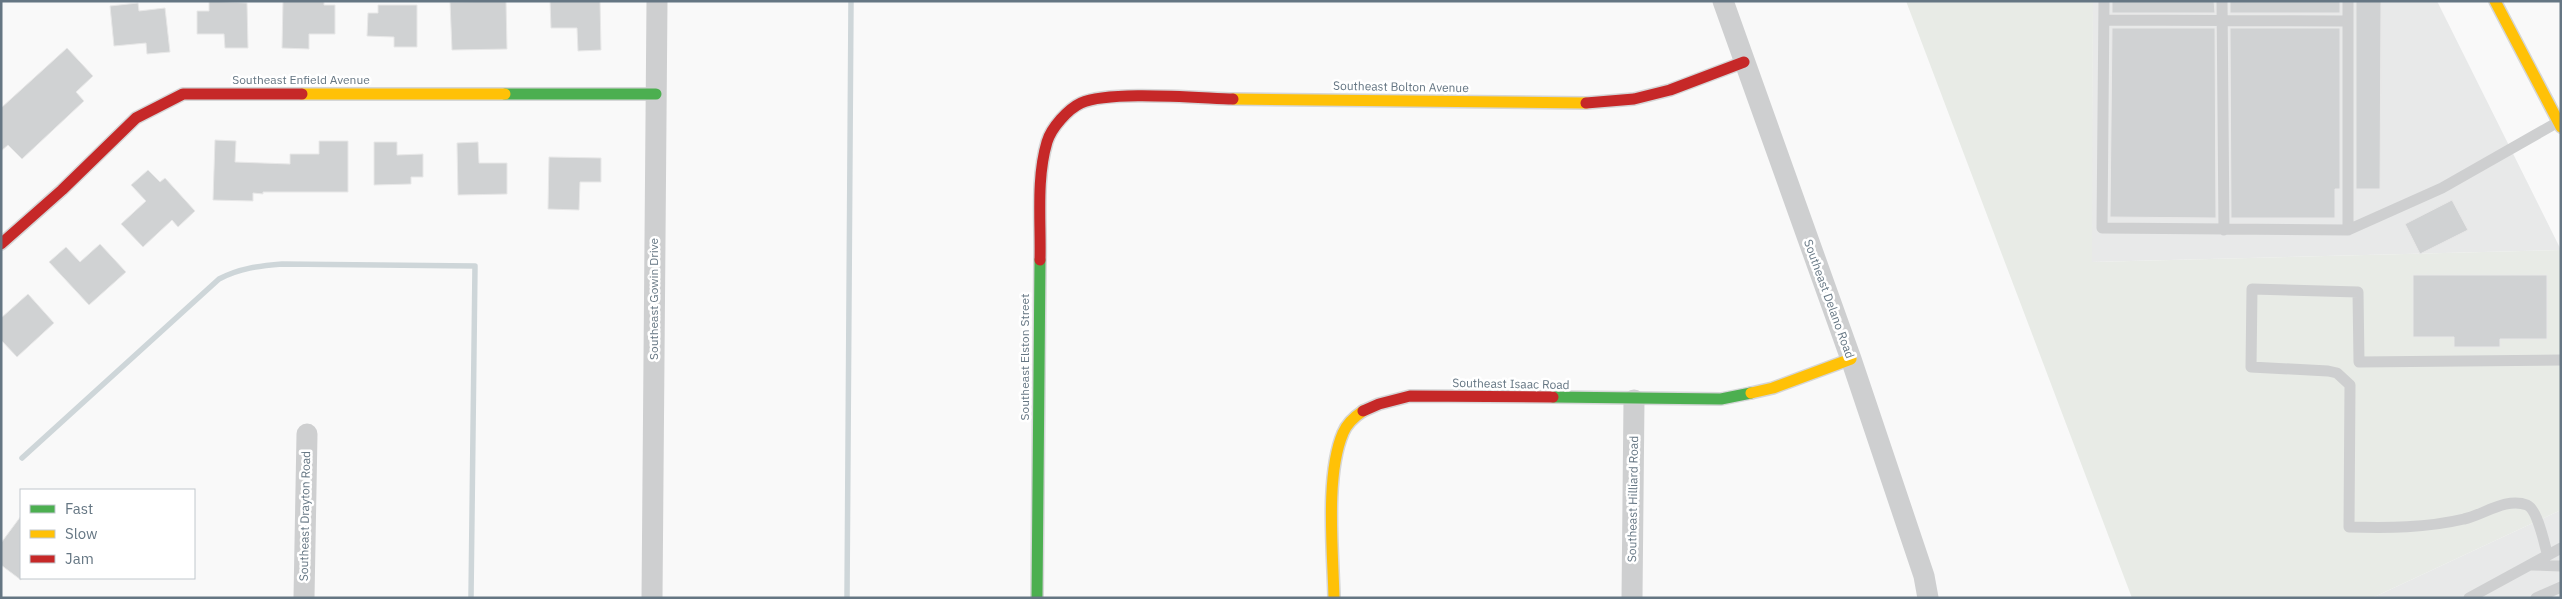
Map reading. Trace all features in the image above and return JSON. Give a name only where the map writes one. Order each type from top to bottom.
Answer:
[{"type":"street","name":"Southeast Gowin Drive","points":[[652,598],[657,1]]},
{"type":"street","name":"Southeast Delano Road","points":[[1723,1],[1851,359],[1924,576],[1928,598]]},
{"type":"street","points":[[2495,1],[2559,124]]},
{"type":"street","name":"Southeast Bolton Avenue","points":[[1059,121],[1081,103],[1109,97],[1590,103],[1634,99],[1670,90],[1744,62]]},
{"type":"street","name":"Southeast Enfield Avenue","points":[[1,244],[62,190],[136,118],[183,94],[656,94]]},
{"type":"street","name":"Southeast Elston Street","points":[[1037,598],[1041,169],[1047,140],[1059,121]]},
{"type":"street","name":"Southeast Isaac Road","points":[[1334,598],[1334,478],[1338,445],[1350,421],[1376,403],[1410,396],[1634,400],[1722,399],[1773,388],[1851,359]]},
{"type":"street","name":"Southeast Hilliard Road","points":[[1632,598],[1634,400]]},
{"type":"street","name":"Southeast Drayton Road","points":[[304,598],[307,434]]},
{"type":"lane","points":[[2104,1],[2102,228],[2348,230],[2442,188],[2559,124]]},
{"type":"lane","points":[[2222,1],[2224,230]]},
{"type":"lane","points":[[2348,1],[2348,230]]},
{"type":"lane","points":[[2104,20],[2222,22],[2348,21]]},
{"type":"lane","points":[[2548,553],[2534,512],[2528,505],[2505,505],[2465,519],[2430,525],[2402,528],[2349,527],[2350,385],[2337,373],[2328,370],[2251,367],[2252,289],[2358,292],[2359,362],[2561,360]]},
{"type":"lane","points":[[2469,598],[2532,565],[2548,553],[2561,548]]},
{"type":"lane","points":[[2532,565],[2561,566]]},
{"type":"lane","points":[[2536,598],[2561,587]]},
{"type":"shaded area","points":[[1906,1],[2093,1],[2092,262],[2561,250],[2561,510],[2372,598],[2132,598]]},
{"type":"shaded area","points":[[2093,1],[2437,1],[2561,250],[2091,262]]},
{"type":"shaded area","points":[[2561,510],[2561,598],[2372,598]]},
{"type":"building","points":[[209,1],[247,3],[248,48],[225,48],[224,34],[197,34],[197,11],[209,11]]},
{"type":"building","points":[[283,1],[324,1],[324,5],[335,5],[335,34],[309,34],[309,49],[282,48]]},
{"type":"building","points":[[506,1],[507,49],[452,50],[450,2]]},
{"type":"building","points":[[550,1],[600,1],[601,50],[578,51],[577,28],[551,28]]},
{"type":"building","points":[[2112,1],[2214,1],[2215,13],[2112,13]]},
{"type":"building","points":[[2230,1],[2340,1],[2340,13],[2230,13]]},
{"type":"building","points":[[2356,1],[2381,1],[2380,189],[2356,189]]},
{"type":"building","points":[[138,3],[139,11],[165,8],[170,52],[147,54],[146,43],[114,46],[110,6]]},
{"type":"building","points":[[378,5],[417,5],[417,47],[394,47],[394,37],[367,36],[368,13],[378,13]]},
{"type":"building","points":[[2112,28],[2215,28],[2216,218],[2110,217]]},
{"type":"building","points":[[2230,28],[2340,28],[2340,189],[2335,189],[2335,218],[2231,218]]},
{"type":"building","points":[[67,48],[93,76],[76,92],[84,101],[22,159],[8,145],[1,151],[1,108]]},
{"type":"building","points":[[215,140],[236,141],[235,162],[290,164],[290,154],[319,154],[319,141],[348,141],[348,192],[263,192],[263,194],[253,193],[253,201],[213,200]]},
{"type":"building","points":[[374,142],[397,142],[397,155],[423,154],[423,177],[411,177],[411,184],[374,185]]},
{"type":"building","points":[[478,142],[479,163],[507,163],[507,194],[458,195],[457,143]]},
{"type":"building","points":[[549,157],[601,158],[601,182],[580,182],[579,210],[548,209]]},
{"type":"building","points":[[148,170],[160,182],[165,178],[195,211],[178,227],[172,220],[143,247],[121,224],[146,201],[131,185]]},
{"type":"building","points":[[2452,200],[2468,230],[2420,254],[2405,224]]},
{"type":"building","points":[[100,244],[126,272],[89,305],[49,262],[66,247],[80,262]]},
{"type":"building","points":[[2413,275],[2547,275],[2547,339],[2500,339],[2500,347],[2454,347],[2454,337],[2413,337]]},
{"type":"building","points":[[28,294],[54,323],[17,357],[1,340],[1,318]]},
{"type":"building","points":[[20,517],[21,580],[1,565],[1,543]]},
{"type":"waterway","points":[[847,598],[851,1]]},
{"type":"waterway","points":[[22,458],[219,279],[234,272],[282,264],[475,266],[471,598]]},
{"type":"traffic: fast","points":[[505,94],[656,94]]},
{"type":"traffic: fast","points":[[1037,598],[1040,260]]},
{"type":"traffic: fast","points":[[1553,397],[1721,399],[1751,393]]},
{"type":"traffic: slow","points":[[2495,1],[2561,127]]},
{"type":"traffic: slow","points":[[302,94],[505,94]]},
{"type":"traffic: slow","points":[[1233,99],[1586,103]]},
{"type":"traffic: slow","points":[[1751,393],[1773,388],[1851,359]]},
{"type":"traffic: slow","points":[[1334,598],[1331,514],[1337,450],[1345,429],[1363,411]]},
{"type":"traffic: jam","points":[[1586,103],[1634,99],[1670,90],[1744,62]]},
{"type":"traffic: jam","points":[[1,244],[62,190],[136,118],[183,94],[302,94]]},
{"type":"traffic: jam","points":[[1040,260],[1040,185],[1044,156],[1052,131],[1071,110],[1081,103],[1112,97],[1155,96],[1233,99]]},
{"type":"traffic: jam","points":[[1363,411],[1379,404],[1410,396],[1553,397]]}]
